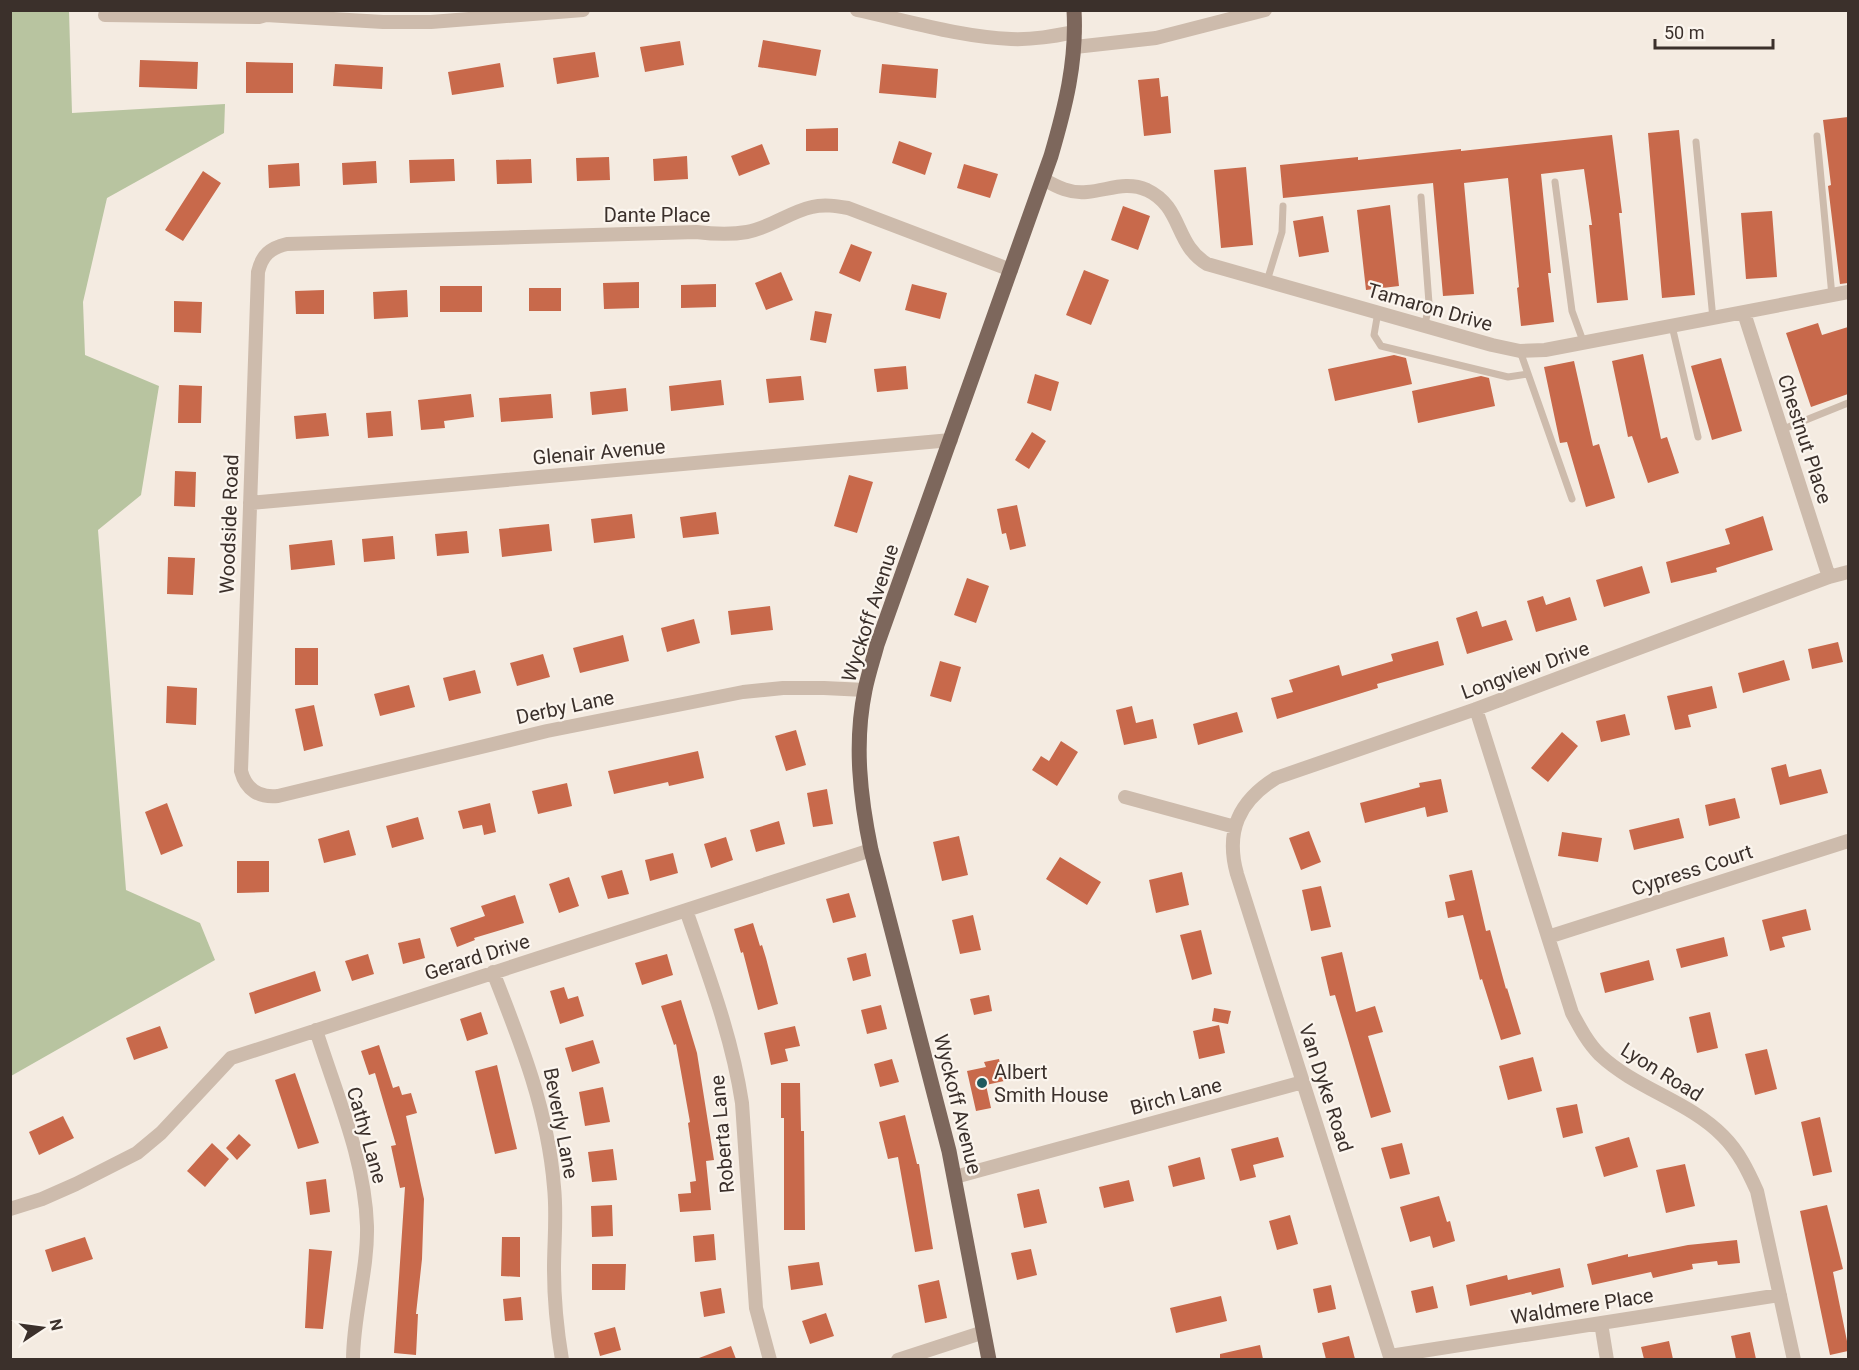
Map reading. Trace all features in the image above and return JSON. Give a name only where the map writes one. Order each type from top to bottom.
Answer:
[{"type":"main road","name":"Wyckoff Avenue","points":[[988,1359],[955,1177],[862,808],[859,770],[860,732],[865,690],[877,645],[1056,140],[1070,88],[1075,39],[1074,10]]},
{"type":"street","points":[[105,15],[259,17],[266,15],[383,22],[431,22],[583,10]]},
{"type":"street","points":[[857,10],[980,37],[1013,39],[1156,38],[1265,10]]},
{"type":"street","name":"Tamaron Drive","points":[[1043,179],[1056,187],[1071,191],[1087,192],[1116,186],[1131,186],[1146,190],[1158,197],[1169,208],[1177,220],[1188,248],[1197,258],[1207,264],[1520,351],[1545,350],[1848,292]]},
{"type":"street","name":"Dante Place","points":[[287,244],[696,232],[723,234],[747,232],[769,225],[795,212],[813,207],[830,206],[848,208],[1011,270]]},
{"type":"street","name":"Woodside Road","points":[[278,796],[259,795],[250,789],[241,771],[258,272],[260,261],[267,252],[276,246],[287,244]]},
{"type":"street","name":"Chestnut Place","points":[[1744,313],[1829,577]]},
{"type":"street","name":"Glenair Avenue","points":[[250,503],[951,440]]},
{"type":"street","name":"Longview Drive","points":[[1235,827],[1240,812],[1249,799],[1260,788],[1276,778],[1476,709],[1829,577],[1848,572]]},
{"type":"street","name":"Derby Lane","points":[[278,796],[536,733],[743,692],[814,688],[865,690]]},
{"type":"street","name":"Lyon Road","points":[[1476,709],[1572,1013],[1583,1034],[1617,1069],[1707,1123],[1736,1151],[1757,1191],[1794,1359]]},
{"type":"street","points":[[1125,797],[1235,827]]},
{"type":"street","name":"Van Dyke Road","points":[[1235,827],[1232,843],[1233,860],[1391,1358]]},
{"type":"street","name":"Cypress Court","points":[[1548,937],[1848,841]]},
{"type":"street","name":"Gerard Drive","points":[[10,1209],[50,1195],[129,1157],[161,1134],[231,1058],[871,850]]},
{"type":"street","name":"Roberta Lane","points":[[686,910],[727,1030],[737,1070],[742,1103],[756,1308],[770,1359]]},
{"type":"street","name":"Beverly Lane","points":[[493,972],[528,1061],[542,1107],[550,1149],[555,1189],[556,1311],[562,1359]]},
{"type":"street","name":"Cathy Lane","points":[[316,1030],[359,1165],[365,1201],[367,1228],[365,1260],[356,1315],[353,1359]]},
{"type":"street","name":"Birch Lane","points":[[955,1177],[1304,1082]]},
{"type":"street","name":"Waldmere Place","points":[[1391,1358],[1780,1295]]},
{"type":"street","points":[[1601,1323],[1607,1359]]},
{"type":"street","points":[[898,1359],[984,1332]]},
{"type":"lane","points":[[1817,136],[1832,296]]},
{"type":"lane","points":[[1696,142],[1713,319]]},
{"type":"lane","points":[[1555,182],[1572,311],[1583,341]]},
{"type":"lane","points":[[1421,197],[1429,303],[1425,325]]},
{"type":"lane","points":[[1267,281],[1282,232],[1283,206]]},
{"type":"lane","points":[[1378,312],[1374,335],[1381,346],[1508,377],[1528,374]]},
{"type":"lane","points":[[1672,326],[1698,437]]},
{"type":"lane","points":[[1520,351],[1572,499]]},
{"type":"lane","points":[[1781,430],[1848,403]]},
{"type":"green space","points":[[11,10],[69,11],[72,113],[225,104],[224,133],[107,198],[83,302],[85,355],[159,386],[141,495],[98,530],[126,890],[200,923],[215,960],[11,1076]]},
{"type":"building","points":[[763,40],[821,50],[816,76],[758,67]]},
{"type":"building","points":[[680,41],[684,65],[645,72],[640,47]]},
{"type":"building","points":[[595,52],[599,77],[557,84],[553,58]]},
{"type":"building","points":[[140,60],[198,62],[197,89],[139,87]]},
{"type":"building","points":[[246,62],[293,63],[293,93],[246,93]]},
{"type":"building","points":[[500,63],[504,87],[452,95],[448,72]]},
{"type":"building","points":[[335,64],[383,67],[382,89],[333,86]]},
{"type":"building","points":[[882,64],[938,69],[936,98],[879,93]]},
{"type":"building","points":[[1159,78],[1161,97],[1168,96],[1171,133],[1144,136],[1138,80]]},
{"type":"building","points":[[1848,117],[1848,283],[1840,284],[1828,186],[1831,185],[1823,120]]},
{"type":"building","points":[[838,128],[838,151],[806,151],[806,129]]},
{"type":"building","points":[[1679,130],[1695,295],[1662,298],[1648,133]]},
{"type":"building","points":[[1612,135],[1622,213],[1619,213],[1628,300],[1597,303],[1589,225],[1592,225],[1584,169],[1541,174],[1554,322],[1521,326],[1508,178],[1464,183],[1474,294],[1443,296],[1433,183],[1283,198],[1280,165],[1358,157],[1358,160],[1461,149],[1461,151]]},
{"type":"building","points":[[899,141],[932,153],[925,175],[892,163]]},
{"type":"building","points":[[762,144],[770,164],[739,176],[731,156]]},
{"type":"building","points":[[687,156],[688,179],[654,181],[653,159]]},
{"type":"building","points":[[609,157],[610,180],[577,181],[576,158]]},
{"type":"building","points":[[454,159],[455,181],[410,183],[409,160]]},
{"type":"building","points":[[531,159],[532,183],[497,184],[496,160]]},
{"type":"building","points":[[376,161],[377,183],[343,185],[342,163]]},
{"type":"building","points":[[299,163],[300,186],[269,188],[268,165]]},
{"type":"building","points":[[964,164],[998,174],[990,198],[957,188]]},
{"type":"building","points":[[1246,167],[1253,245],[1221,248],[1214,170]]},
{"type":"building","points":[[203,171],[221,183],[183,241],[165,230]]},
{"type":"building","points":[[1390,205],[1399,286],[1366,290],[1357,210]]},
{"type":"building","points":[[1123,206],[1150,216],[1138,250],[1111,240]]},
{"type":"building","points":[[1772,211],[1777,277],[1746,279],[1741,213]]},
{"type":"building","points":[[1323,216],[1329,252],[1299,257],[1293,221]]},
{"type":"building","points":[[851,244],[872,252],[860,282],[839,273]]},
{"type":"building","points":[[1084,270],[1109,280],[1091,325],[1066,315]]},
{"type":"building","points":[[781,272],[793,300],[766,310],[755,283]]},
{"type":"building","points":[[639,282],[639,308],[604,309],[603,283]]},
{"type":"building","points":[[716,284],[716,307],[681,308],[681,285]]},
{"type":"building","points":[[912,284],[947,293],[940,319],[905,310]]},
{"type":"building","points":[[440,286],[482,286],[482,312],[440,312]]},
{"type":"building","points":[[529,288],[561,288],[561,311],[529,311]]},
{"type":"building","points":[[324,290],[324,314],[296,314],[295,291]]},
{"type":"building","points":[[407,290],[408,317],[374,319],[373,292]]},
{"type":"building","points":[[174,301],[202,302],[201,333],[174,332]]},
{"type":"building","points":[[815,311],[832,314],[826,343],[810,340]]},
{"type":"building","points":[[1818,323],[1822,335],[1848,327],[1848,394],[1811,407],[1786,333]]},
{"type":"building","points":[[1643,354],[1661,439],[1667,437],[1679,473],[1648,483],[1632,436],[1628,437],[1612,361]]},
{"type":"building","points":[[1394,355],[1406,358],[1412,384],[1335,401],[1328,369]]},
{"type":"building","points":[[1721,358],[1742,431],[1712,440],[1691,366]]},
{"type":"building","points":[[1574,361],[1593,446],[1599,444],[1615,498],[1586,507],[1567,442],[1560,443],[1544,367]]},
{"type":"building","points":[[906,366],[908,389],[877,392],[874,369]]},
{"type":"building","points":[[1035,374],[1059,382],[1051,411],[1027,403]]},
{"type":"building","points":[[801,376],[804,400],[769,403],[766,379]]},
{"type":"building","points":[[1481,376],[1489,378],[1495,406],[1418,423],[1412,391]]},
{"type":"building","points":[[721,380],[724,405],[671,411],[669,386]]},
{"type":"building","points":[[179,385],[202,386],[201,423],[178,423]]},
{"type":"building","points":[[626,388],[628,411],[592,415],[590,392]]},
{"type":"building","points":[[471,394],[474,417],[444,421],[445,428],[421,430],[418,400]]},
{"type":"building","points":[[551,394],[553,418],[501,422],[499,398]]},
{"type":"building","points":[[391,411],[393,436],[368,438],[366,413]]},
{"type":"building","points":[[326,413],[329,436],[296,439],[294,416]]},
{"type":"building","points":[[1032,432],[1046,441],[1029,469],[1015,460]]},
{"type":"building","points":[[175,471],[196,472],[195,507],[174,506]]},
{"type":"building","points":[[849,475],[873,482],[857,533],[834,526]]},
{"type":"building","points":[[1017,505],[1026,546],[1010,550],[1006,533],[1002,534],[997,509]]},
{"type":"building","points":[[716,512],[719,534],[683,538],[680,517]]},
{"type":"building","points":[[632,514],[635,538],[594,543],[591,519]]},
{"type":"building","points":[[1763,516],[1773,550],[1716,568],[1717,572],[1671,583],[1666,562],[1730,544],[1725,529]]},
{"type":"building","points":[[549,524],[552,551],[502,557],[499,529]]},
{"type":"building","points":[[467,531],[469,553],[437,556],[435,534]]},
{"type":"building","points":[[393,536],[395,559],[364,562],[362,539]]},
{"type":"building","points":[[332,540],[335,565],[291,570],[289,545]]},
{"type":"building","points":[[168,557],[195,558],[193,595],[167,594]]},
{"type":"building","points":[[1642,566],[1650,593],[1604,607],[1596,580]]},
{"type":"building","points":[[967,578],[989,586],[976,623],[954,615]]},
{"type":"building","points":[[1543,596],[1546,605],[1570,597],[1577,620],[1536,632],[1527,601]]},
{"type":"building","points":[[770,606],[773,630],[731,635],[728,611]]},
{"type":"building","points":[[1477,611],[1482,627],[1506,620],[1513,640],[1467,654],[1456,618]]},
{"type":"building","points":[[694,619],[700,643],[667,652],[661,628]]},
{"type":"building","points":[[623,635],[629,661],[580,673],[573,648]]},
{"type":"building","points":[[1438,641],[1444,665],[1377,684],[1378,688],[1277,719],[1271,698],[1293,692],[1289,680],[1339,665],[1342,676],[1393,661],[1391,654]]},
{"type":"building","points":[[1838,642],[1843,662],[1812,669],[1808,649]]},
{"type":"building","points":[[295,648],[318,648],[318,685],[295,685]]},
{"type":"building","points":[[543,654],[550,677],[517,686],[510,663]]},
{"type":"building","points":[[1784,660],[1790,680],[1743,693],[1738,673]]},
{"type":"building","points":[[940,661],[961,667],[951,702],[930,696]]},
{"type":"building","points":[[475,670],[481,693],[449,701],[443,678]]},
{"type":"building","points":[[409,685],[415,707],[380,716],[374,694]]},
{"type":"building","points":[[167,686],[197,688],[196,725],[166,723]]},
{"type":"building","points":[[1712,686],[1717,708],[1688,715],[1691,727],[1675,730],[1667,696]]},
{"type":"building","points":[[314,705],[323,746],[304,751],[295,709]]},
{"type":"building","points":[[1132,706],[1136,723],[1153,719],[1157,738],[1124,745],[1116,710]]},
{"type":"building","points":[[1237,712],[1243,732],[1198,745],[1193,724]]},
{"type":"building","points":[[1625,714],[1630,735],[1601,742],[1596,721]]},
{"type":"building","points":[[796,730],[806,765],[786,771],[775,736]]},
{"type":"building","points":[[1562,732],[1578,746],[1548,782],[1531,768]]},
{"type":"building","points":[[1061,741],[1078,752],[1057,786],[1032,770],[1041,756],[1049,761]]},
{"type":"building","points":[[698,751],[704,778],[669,786],[668,782],[614,794],[608,771]]},
{"type":"building","points":[[1786,764],[1789,777],[1821,769],[1828,793],[1780,805],[1771,768]]},
{"type":"building","points":[[1441,779],[1448,812],[1427,817],[1425,807],[1365,823],[1360,803],[1420,787],[1419,783]]},
{"type":"building","points":[[567,783],[572,806],[538,814],[532,791]]},
{"type":"building","points":[[827,789],[833,824],[813,827],[807,793]]},
{"type":"building","points":[[1735,798],[1740,818],[1709,826],[1705,805]]},
{"type":"building","points":[[167,803],[183,846],[161,855],[145,812]]},
{"type":"building","points":[[490,803],[496,832],[484,835],[482,825],[463,829],[458,811]]},
{"type":"building","points":[[418,817],[424,839],[392,848],[386,826]]},
{"type":"building","points":[[1679,818],[1684,838],[1634,850],[1629,830]]},
{"type":"building","points":[[779,821],[785,844],[756,852],[750,830]]},
{"type":"building","points":[[349,830],[356,855],[324,863],[318,839]]},
{"type":"building","points":[[1309,831],[1321,862],[1301,870],[1289,838]]},
{"type":"building","points":[[1562,832],[1602,838],[1598,862],[1558,856]]},
{"type":"building","points":[[959,836],[968,875],[942,881],[933,842]]},
{"type":"building","points":[[726,837],[733,860],[711,868],[704,844]]},
{"type":"building","points":[[673,853],[678,873],[650,881],[645,860]]},
{"type":"building","points":[[1060,857],[1101,882],[1087,905],[1046,879]]},
{"type":"building","points":[[237,861],[269,861],[269,892],[237,893]]},
{"type":"building","points":[[622,870],[629,894],[608,899],[601,876]]},
{"type":"building","points":[[1472,870],[1486,931],[1490,930],[1521,1034],[1501,1040],[1482,979],[1480,980],[1463,915],[1448,918],[1445,902],[1455,900],[1449,875]]},
{"type":"building","points":[[1182,872],[1189,905],[1156,913],[1149,880]]},
{"type":"building","points":[[569,877],[579,906],[559,913],[549,884]]},
{"type":"building","points":[[1321,886],[1331,927],[1311,931],[1302,890]]},
{"type":"building","points":[[849,893],[856,917],[833,923],[826,899]]},
{"type":"building","points":[[515,895],[524,923],[474,938],[475,940],[457,947],[450,928],[485,916],[481,906]]},
{"type":"building","points":[[1806,909],[1811,930],[1782,937],[1785,947],[1770,951],[1762,920]]},
{"type":"building","points":[[973,915],[981,950],[960,954],[952,920]]},
{"type":"building","points":[[753,923],[760,946],[762,945],[778,1004],[758,1010],[743,952],[741,953],[734,929]]},
{"type":"building","points":[[1201,930],[1212,974],[1192,980],[1180,935]]},
{"type":"building","points":[[1724,937],[1728,956],[1681,968],[1676,949]]},
{"type":"building","points":[[420,938],[425,958],[403,964],[398,943]]},
{"type":"building","points":[[1342,952],[1356,1012],[1375,1006],[1383,1032],[1368,1036],[1391,1112],[1371,1118],[1335,995],[1330,996],[1321,957]]},
{"type":"building","points":[[866,953],[871,976],[853,981],[847,958]]},
{"type":"building","points":[[368,954],[374,974],[352,981],[345,961]]},
{"type":"building","points":[[667,954],[673,975],[642,985],[635,963]]},
{"type":"building","points":[[1649,960],[1654,980],[1605,993],[1600,973]]},
{"type":"building","points":[[315,971],[321,991],[255,1014],[249,993]]},
{"type":"building","points":[[564,987],[568,999],[578,996],[584,1016],[560,1024],[550,991]]},
{"type":"building","points":[[989,995],[992,1011],[974,1015],[970,999]]},
{"type":"building","points":[[681,1000],[697,1053],[714,1160],[706,1161],[711,1210],[680,1212],[678,1194],[691,1193],[690,1182],[696,1181],[688,1123],[690,1122],[676,1044],[674,1045],[661,1006]]},
{"type":"building","points":[[881,1005],[887,1029],[867,1034],[861,1010]]},
{"type":"building","points":[[1214,1008],[1231,1011],[1228,1024],[1212,1021]]},
{"type":"building","points":[[481,1012],[488,1034],[467,1041],[460,1019]]},
{"type":"building","points":[[1710,1012],[1718,1048],[1697,1053],[1689,1017]]},
{"type":"building","points":[[1219,1025],[1225,1053],[1199,1059],[1193,1031]]},
{"type":"building","points":[[160,1026],[168,1048],[134,1060],[126,1038]]},
{"type":"building","points":[[795,1026],[800,1046],[785,1049],[788,1061],[771,1065],[764,1033]]},
{"type":"building","points":[[593,1040],[600,1063],[572,1072],[565,1048]]},
{"type":"building","points":[[379,1045],[393,1088],[399,1086],[402,1095],[411,1093],[417,1113],[406,1116],[424,1199],[422,1259],[416,1314],[418,1314],[416,1355],[394,1353],[405,1187],[400,1188],[391,1146],[396,1145],[375,1073],[369,1075],[361,1051]]},
{"type":"building","points":[[1767,1049],[1777,1089],[1755,1095],[1745,1054]]},
{"type":"building","points":[[1533,1057],[1542,1091],[1508,1100],[1499,1066]]},
{"type":"building","points":[[892,1059],[899,1082],[880,1087],[874,1064]]},
{"type":"building","name":"Albert Smith House","points":[[999,1059],[1004,1081],[986,1085],[991,1108],[976,1111],[967,1071],[986,1067],[984,1062]]},
{"type":"building","points":[[497,1065],[517,1149],[495,1154],[475,1071]]},
{"type":"building","points":[[295,1073],[319,1143],[298,1149],[275,1080]]},
{"type":"building","points":[[781,1083],[800,1083],[801,1131],[804,1131],[805,1230],[784,1230],[784,1118],[781,1118]]},
{"type":"building","points":[[603,1087],[610,1122],[585,1126],[579,1092]]},
{"type":"building","points":[[1577,1104],[1583,1133],[1563,1138],[1556,1108]]},
{"type":"building","points":[[905,1115],[917,1164],[919,1164],[933,1249],[915,1252],[898,1157],[888,1159],[879,1122]]},
{"type":"building","points":[[63,1116],[74,1138],[39,1155],[29,1132]]},
{"type":"building","points":[[1820,1117],[1832,1172],[1813,1176],[1801,1122]]},
{"type":"building","points":[[239,1134],[251,1145],[237,1160],[226,1148]]},
{"type":"building","points":[[1278,1137],[1284,1157],[1253,1165],[1256,1177],[1240,1181],[1231,1149]]},
{"type":"building","points":[[1629,1137],[1638,1167],[1604,1177],[1595,1147]]},
{"type":"building","points":[[212,1143],[229,1159],[205,1187],[187,1171]]},
{"type":"building","points":[[1402,1143],[1410,1174],[1390,1179],[1381,1148]]},
{"type":"building","points":[[613,1149],[617,1180],[592,1182],[588,1152]]},
{"type":"building","points":[[1200,1157],[1205,1179],[1173,1187],[1168,1166]]},
{"type":"building","points":[[1685,1164],[1695,1206],[1666,1213],[1656,1170]]},
{"type":"building","points":[[326,1179],[330,1212],[310,1215],[306,1182]]},
{"type":"building","points":[[1129,1180],[1134,1201],[1104,1208],[1099,1187]]},
{"type":"building","points":[[1039,1189],[1047,1223],[1024,1228],[1017,1194]]},
{"type":"building","points":[[1439,1196],[1447,1222],[1450,1221],[1455,1241],[1433,1248],[1430,1236],[1410,1242],[1400,1207]]},
{"type":"building","points":[[612,1205],[613,1236],[592,1237],[591,1206]]},
{"type":"building","points":[[1827,1205],[1843,1269],[1833,1272],[1848,1346],[1848,1351],[1830,1355],[1800,1211]]},
{"type":"building","points":[[1290,1215],[1298,1244],[1277,1250],[1269,1221]]},
{"type":"building","points":[[714,1234],[716,1260],[695,1262],[693,1236]]},
{"type":"building","points":[[85,1237],[93,1259],[52,1272],[45,1250]]},
{"type":"building","points":[[502,1237],[520,1237],[520,1277],[501,1276]]},
{"type":"building","points":[[1737,1240],[1740,1263],[1718,1265],[1717,1261],[1692,1264],[1693,1269],[1653,1278],[1651,1272],[1592,1285],[1587,1264],[1628,1254],[1628,1257],[1688,1245]]},
{"type":"building","points":[[309,1249],[332,1251],[323,1329],[305,1328]]},
{"type":"building","points":[[1031,1249],[1037,1275],[1017,1280],[1011,1253]]},
{"type":"building","points":[[819,1262],[823,1285],[791,1290],[788,1266]]},
{"type":"building","points":[[592,1264],[626,1264],[625,1290],[592,1290]]},
{"type":"building","points":[[1560,1268],[1564,1287],[1470,1306],[1466,1285],[1507,1275],[1508,1280]]},
{"type":"building","points":[[939,1280],[947,1318],[925,1323],[918,1285]]},
{"type":"building","points":[[1331,1285],[1336,1309],[1318,1313],[1313,1289]]},
{"type":"building","points":[[1433,1286],[1438,1308],[1416,1313],[1411,1291]]},
{"type":"building","points":[[721,1288],[725,1313],[704,1317],[700,1292]]},
{"type":"building","points":[[1221,1296],[1227,1321],[1176,1333],[1170,1308]]},
{"type":"building","points":[[521,1297],[523,1320],[505,1321],[503,1299]]},
{"type":"building","points":[[826,1313],[834,1336],[810,1344],[802,1321]]},
{"type":"building","points":[[615,1327],[621,1350],[600,1356],[594,1333]]},
{"type":"building","points":[[1750,1332],[1756,1359],[1736,1359],[1731,1336]]},
{"type":"building","points":[[1349,1336],[1355,1359],[1326,1359],[1322,1343]]},
{"type":"building","points":[[1669,1341],[1673,1359],[1644,1359],[1641,1347]]},
{"type":"building","points":[[1260,1345],[1263,1359],[1220,1359],[1220,1354]]},
{"type":"building","points":[[731,1346],[736,1359],[699,1359],[699,1358]]},
{"type":"place","name":"Albert Smith House","points":[[982,1083]]}]
